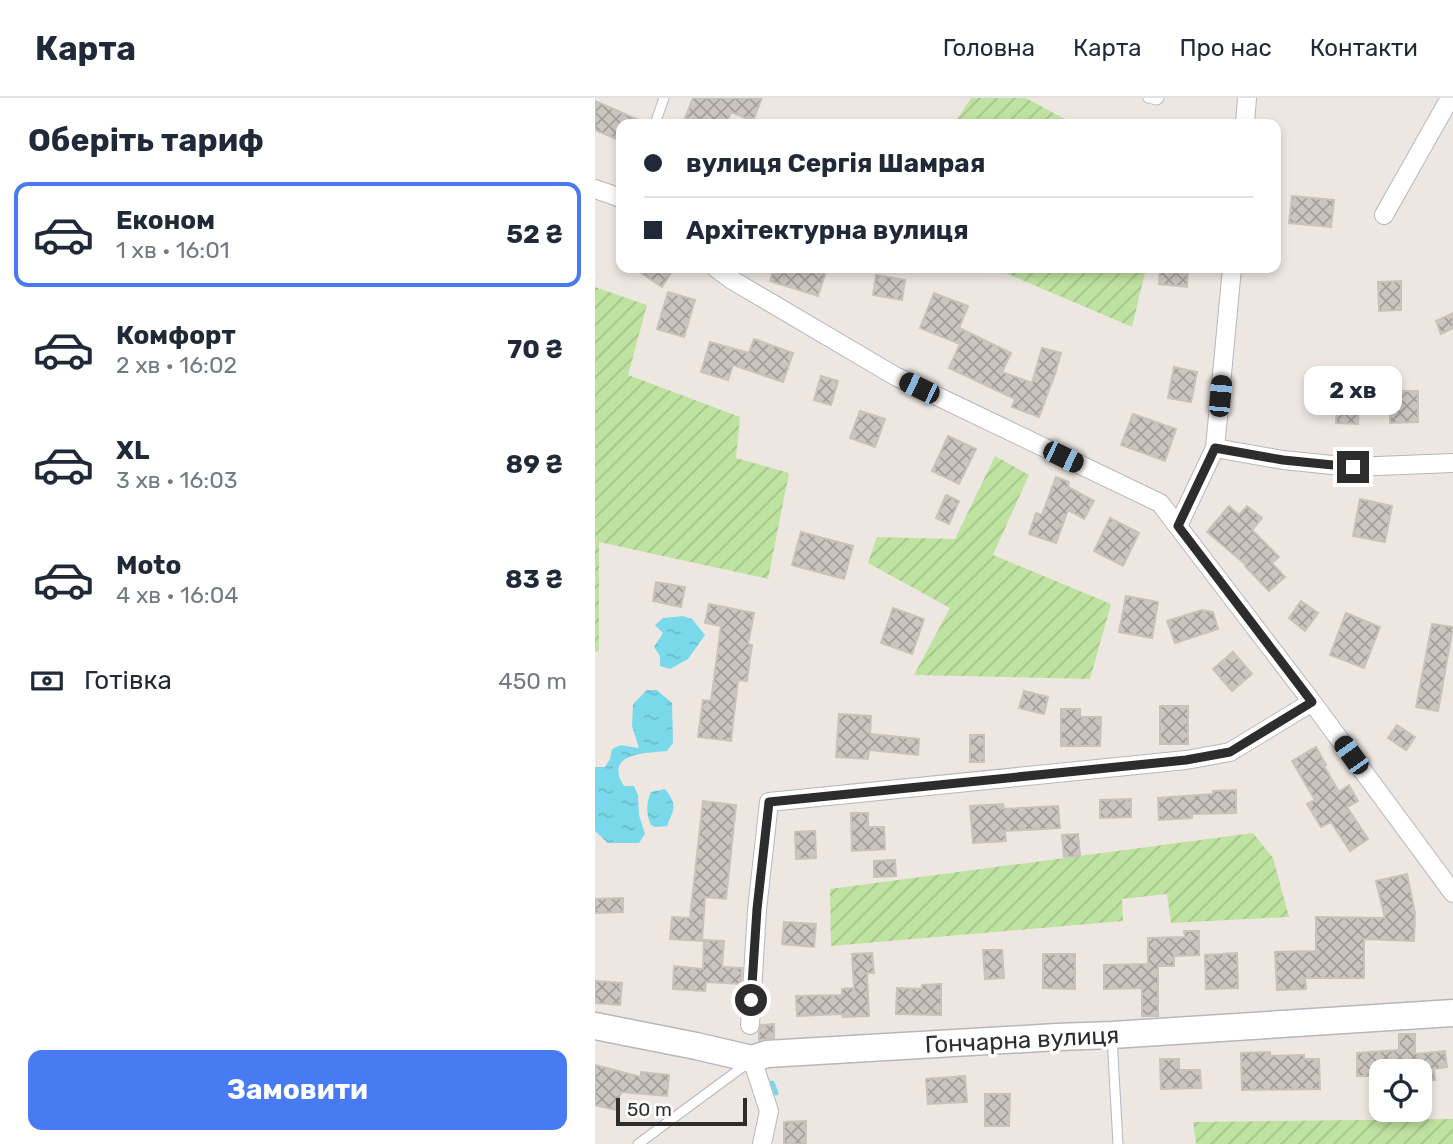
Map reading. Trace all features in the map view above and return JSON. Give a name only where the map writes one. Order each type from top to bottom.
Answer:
[{"type":"street","points":[[1245,119],[1247,98]]},
{"type":"street","points":[[1384,215],[1450,98]]},
{"type":"street","points":[[595,189],[616,196]]},
{"type":"street","points":[[723,273],[895,376],[1160,503],[1453,893]]},
{"type":"street","points":[[1178,526],[1215,448],[1232,273]]},
{"type":"street","points":[[1215,448],[1283,460],[1353,467],[1453,463]]},
{"type":"street","points":[[750,1025],[757,909],[769,802],[1186,760],[1230,752],[1312,702]]},
{"type":"street","name":"Гончарна вулиця","points":[[595,1026],[752,1059],[767,1054],[1453,1013]]},
{"type":"street","points":[[752,1059],[769,1111],[762,1144]]},
{"type":"lane","points":[[657,119],[664,98]]},
{"type":"lane","points":[[1148,98],[1160,98]]},
{"type":"lane","points":[[1112,1035],[1118,1144]]},
{"type":"lane","points":[[638,1144],[752,1059]]},
{"type":"green space","points":[[971,98],[1026,98],[1065,119],[957,119]]},
{"type":"green space","points":[[1006,273],[1145,273],[1132,327]]},
{"type":"green space","points":[[595,287],[647,305],[628,375],[740,417],[736,458],[789,473],[768,579],[599,542],[599,651],[595,652]]},
{"type":"green space","points":[[995,456],[1029,475],[993,555],[1111,604],[1090,679],[914,675],[950,608],[868,563],[877,537],[955,539]]},
{"type":"green space","points":[[1253,833],[1273,858],[1289,917],[1171,923],[1167,894],[1122,899],[1123,921],[831,946],[830,889]]},
{"type":"green space","points":[[1432,1119],[1453,1119],[1453,1144],[1196,1144],[1193,1122],[1432,1122]]},
{"type":"water","points":[[683,616],[692,619],[705,635],[688,659],[670,669],[660,666],[660,656],[654,647],[663,633],[655,625],[663,618]]},
{"type":"water","points":[[647,690],[657,690],[672,703],[673,743],[667,751],[630,757],[619,767],[624,786],[634,786],[638,795],[639,815],[645,834],[639,843],[608,843],[595,831],[595,767],[605,767],[612,749],[621,745],[639,748],[632,726],[633,704]]},
{"type":"water","points":[[665,789],[672,799],[673,811],[667,826],[655,827],[651,825],[648,817],[648,800],[651,792]]},
{"type":"building","points":[[693,98],[762,98],[754,119],[731,112],[728,119],[685,118]]},
{"type":"building","points":[[595,101],[636,119],[616,119],[616,139],[595,130]]},
{"type":"building","points":[[1292,196],[1334,200],[1331,227],[1289,223]]},
{"type":"building","points":[[641,273],[671,273],[662,287]]},
{"type":"building","points":[[772,273],[825,273],[818,296],[770,281]]},
{"type":"building","points":[[1160,273],[1188,273],[1187,287],[1159,284]]},
{"type":"building","points":[[876,275],[905,280],[902,300],[873,295]]},
{"type":"building","points":[[1401,281],[1401,310],[1379,311],[1378,282]]},
{"type":"building","points":[[668,292],[695,300],[684,337],[657,329]]},
{"type":"building","points":[[934,293],[968,306],[959,328],[1011,353],[1002,372],[1032,383],[1042,348],[1061,353],[1039,417],[1012,407],[1015,399],[949,368],[960,344],[920,328]]},
{"type":"building","points":[[1453,313],[1453,328],[1441,334],[1436,321]]},
{"type":"building","points":[[754,339],[793,353],[783,382],[733,365],[728,380],[701,372],[710,342],[749,353]]},
{"type":"building","points":[[1174,367],[1197,372],[1191,402],[1168,398]]},
{"type":"building","points":[[1325,372],[1376,375],[1375,391],[1418,391],[1418,422],[1390,423],[1390,408],[1359,406],[1358,424],[1336,423],[1337,405],[1323,404]]},
{"type":"building","points":[[821,376],[838,381],[831,405],[814,400]]},
{"type":"building","points":[[860,411],[885,419],[875,447],[850,438]]},
{"type":"building","points":[[1133,414],[1176,429],[1165,461],[1121,445]]},
{"type":"building","points":[[948,436],[976,449],[959,484],[932,471]]},
{"type":"building","points":[[1056,477],[1069,482],[1068,487],[1094,501],[1084,519],[1068,510],[1056,543],[1029,534],[1036,513],[1042,515]]},
{"type":"building","points":[[946,495],[959,501],[949,524],[936,518]]},
{"type":"building","points":[[1360,499],[1392,506],[1385,542],[1353,536]]},
{"type":"building","points":[[1229,506],[1239,515],[1247,506],[1262,518],[1252,530],[1279,557],[1272,563],[1285,577],[1269,591],[1246,565],[1207,532]]},
{"type":"building","points":[[1110,518],[1139,533],[1123,566],[1094,551]]},
{"type":"building","points":[[801,532],[853,546],[844,579],[792,565]]},
{"type":"building","points":[[656,582],[685,587],[681,607],[653,601]]},
{"type":"building","points":[[1126,596],[1158,602],[1152,638],[1119,632]]},
{"type":"building","points":[[1301,601],[1318,613],[1305,631],[1289,618]]},
{"type":"building","points":[[709,604],[754,613],[748,644],[752,645],[747,681],[738,680],[731,741],[698,737],[703,700],[711,701],[721,626],[705,623]]},
{"type":"building","points":[[893,608],[924,619],[912,654],[881,643]]},
{"type":"building","points":[[1202,610],[1213,612],[1218,629],[1175,643],[1167,621]]},
{"type":"building","points":[[1346,613],[1380,627],[1364,668],[1330,655]]},
{"type":"building","points":[[1432,624],[1453,627],[1438,711],[1416,707]]},
{"type":"building","points":[[1233,652],[1252,674],[1232,691],[1213,669]]},
{"type":"building","points":[[1024,691],[1048,697],[1044,714],[1019,708]]},
{"type":"building","points":[[1160,706],[1188,706],[1188,744],[1160,744]]},
{"type":"building","points":[[1061,709],[1080,709],[1080,717],[1101,717],[1100,746],[1061,746]]},
{"type":"building","points":[[839,714],[871,716],[870,734],[919,739],[918,755],[869,750],[868,759],[836,757]]},
{"type":"building","points":[[1397,725],[1415,737],[1406,750],[1388,738]]},
{"type":"building","points":[[970,735],[984,735],[984,762],[970,762]]},
{"type":"building","points":[[1316,747],[1339,792],[1349,785],[1358,801],[1347,807],[1368,839],[1350,851],[1331,822],[1321,827],[1307,804],[1315,800],[1292,761]]},
{"type":"building","points":[[1236,790],[1236,813],[1192,814],[1192,818],[1159,820],[1158,798]]},
{"type":"building","points":[[1131,799],[1131,817],[1100,818],[1100,800]]},
{"type":"building","points":[[703,801],[736,805],[726,899],[705,897],[702,941],[670,939],[672,917],[690,918]]},
{"type":"building","points":[[1003,804],[1004,809],[1058,806],[1060,828],[1005,831],[1006,841],[973,843],[970,806]]},
{"type":"building","points":[[851,813],[868,813],[868,827],[884,827],[885,849],[852,851]]},
{"type":"building","points":[[815,831],[816,858],[796,859],[795,832]]},
{"type":"building","points":[[1078,834],[1080,856],[1064,857],[1062,835]]},
{"type":"building","points":[[895,860],[896,876],[874,877],[874,861]]},
{"type":"building","points":[[1407,874],[1415,913],[1414,941],[1364,939],[1364,978],[1305,978],[1306,989],[1277,990],[1275,952],[1316,951],[1316,917],[1385,918],[1376,881]]},
{"type":"building","points":[[623,898],[623,912],[595,913],[595,899]]},
{"type":"building","points":[[784,922],[816,924],[814,947],[782,944]]},
{"type":"building","points":[[1184,931],[1199,931],[1199,955],[1174,956],[1174,966],[1158,966],[1158,1016],[1142,1016],[1142,988],[1104,989],[1104,965],[1148,964],[1148,938],[1185,937]]},
{"type":"building","points":[[704,940],[724,941],[722,967],[742,968],[741,984],[706,982],[705,991],[673,989],[674,966],[703,969]]},
{"type":"building","points":[[983,950],[1002,950],[1004,978],[985,979]]},
{"type":"building","points":[[872,953],[874,973],[867,973],[869,1016],[797,1016],[796,996],[842,995],[842,989],[854,988],[852,954]]},
{"type":"building","points":[[1237,953],[1238,988],[1206,989],[1205,955]]},
{"type":"building","points":[[1043,954],[1075,954],[1075,989],[1043,988]]},
{"type":"building","points":[[595,981],[622,983],[620,1005],[595,1003]]},
{"type":"building","points":[[941,984],[941,1015],[896,1014],[897,988],[922,989],[922,985]]},
{"type":"building","points":[[774,1024],[774,1038],[759,1040],[761,1025]]},
{"type":"building","points":[[1399,1034],[1415,1034],[1415,1054],[1445,1051],[1447,1067],[1434,1069],[1435,1080],[1432,1080],[1432,1059],[1369,1059],[1369,1076],[1357,1076],[1357,1053],[1399,1050]]},
{"type":"building","points":[[1270,1052],[1270,1056],[1304,1055],[1304,1059],[1319,1059],[1320,1089],[1242,1090],[1241,1053]]},
{"type":"building","points":[[1160,1059],[1179,1059],[1179,1070],[1200,1070],[1201,1088],[1161,1089]]},
{"type":"building","points":[[595,1065],[641,1077],[641,1072],[669,1075],[667,1096],[621,1092],[616,1110],[595,1105]]},
{"type":"building","points":[[965,1076],[967,1102],[928,1104],[926,1079]]},
{"type":"building","points":[[985,1094],[1010,1094],[1009,1126],[985,1126]]},
{"type":"building","points":[[806,1121],[806,1144],[784,1144],[784,1122]]},
{"type":"waterway","points":[[772,1083],[776,1093]]},
{"type":"route","points":[[751,1000],[757,909],[769,802],[1186,760],[1230,752],[1312,702],[1178,526],[1215,448],[1283,460],[1353,467]]}]
